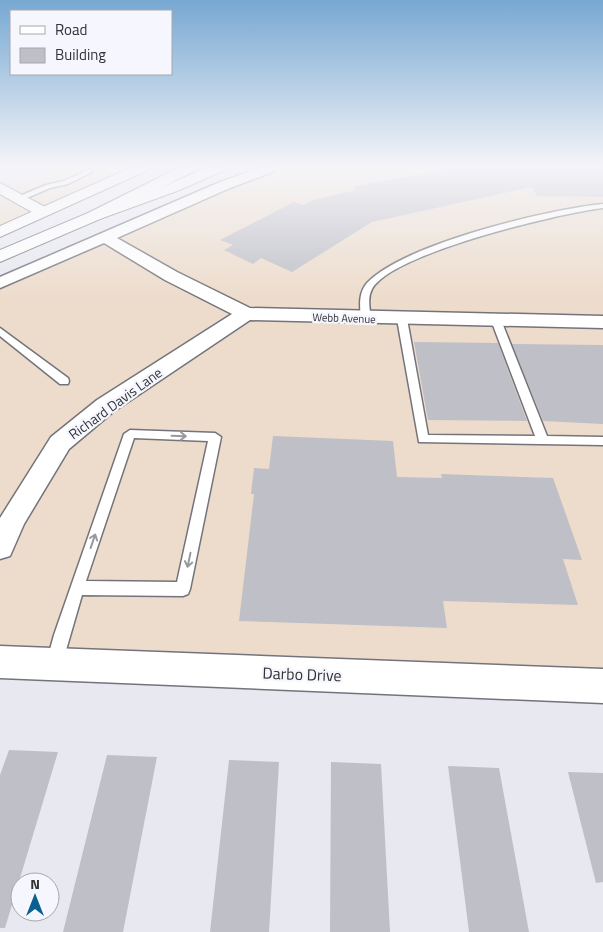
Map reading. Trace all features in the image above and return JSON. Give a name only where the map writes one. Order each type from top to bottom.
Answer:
[{"type":"main road","points":[[0,257],[103,211]]},
{"type":"main road","points":[[94,216],[107,211]]},
{"type":"main road","points":[[0,232],[43,212]]},
{"type":"street","points":[[0,282],[162,211]]},
{"type":"street","name":"Webb Avenue","points":[[104,237],[171,276],[246,314],[366,319],[603,322]]},
{"type":"street","name":"Richard Davis Lane","points":[[0,547],[13,519],[60,443],[105,406],[246,314]]},
{"type":"street","name":"Darbo Drive","points":[[0,662],[603,686]]},
{"type":"lane","points":[[366,319],[364,301],[366,292],[377,278],[391,268],[477,235],[565,211]]},
{"type":"lane","points":[[402,319],[423,439],[603,441]]},
{"type":"lane","points":[[496,320],[543,440]]},
{"type":"lane","points":[[0,331],[64,381]]},
{"type":"lane","points":[[54,664],[78,588],[130,434],[215,437],[183,589],[78,588]]},
{"type":"shaded area","points":[[0,211],[45,211],[0,232]]},
{"type":"shaded area","points":[[168,211],[603,211],[603,686],[0,662],[0,283]]},
{"type":"building","points":[[276,211],[420,211],[372,222],[292,272],[261,258],[253,264],[224,250],[233,245],[220,240]]},
{"type":"building","points":[[414,342],[498,343],[527,421],[428,420]]},
{"type":"building","points":[[512,344],[603,345],[603,424],[543,421]]},
{"type":"building","points":[[273,436],[393,441],[397,477],[442,478],[441,474],[553,478],[582,560],[563,559],[578,605],[443,601],[447,628],[239,621],[254,494],[251,494],[254,468],[269,469]]},
{"type":"building","points":[[9,750],[58,752],[22,872],[10,872],[10,911],[5,928],[0,928],[0,775]]},
{"type":"building","points":[[107,755],[157,757],[123,932],[63,932]]},
{"type":"building","points":[[229,760],[279,762],[269,932],[210,932]]},
{"type":"building","points":[[331,762],[381,764],[390,932],[330,932]]},
{"type":"building","points":[[448,766],[499,768],[529,932],[469,932]]},
{"type":"building","points":[[568,772],[603,773],[603,882],[596,883]]}]
